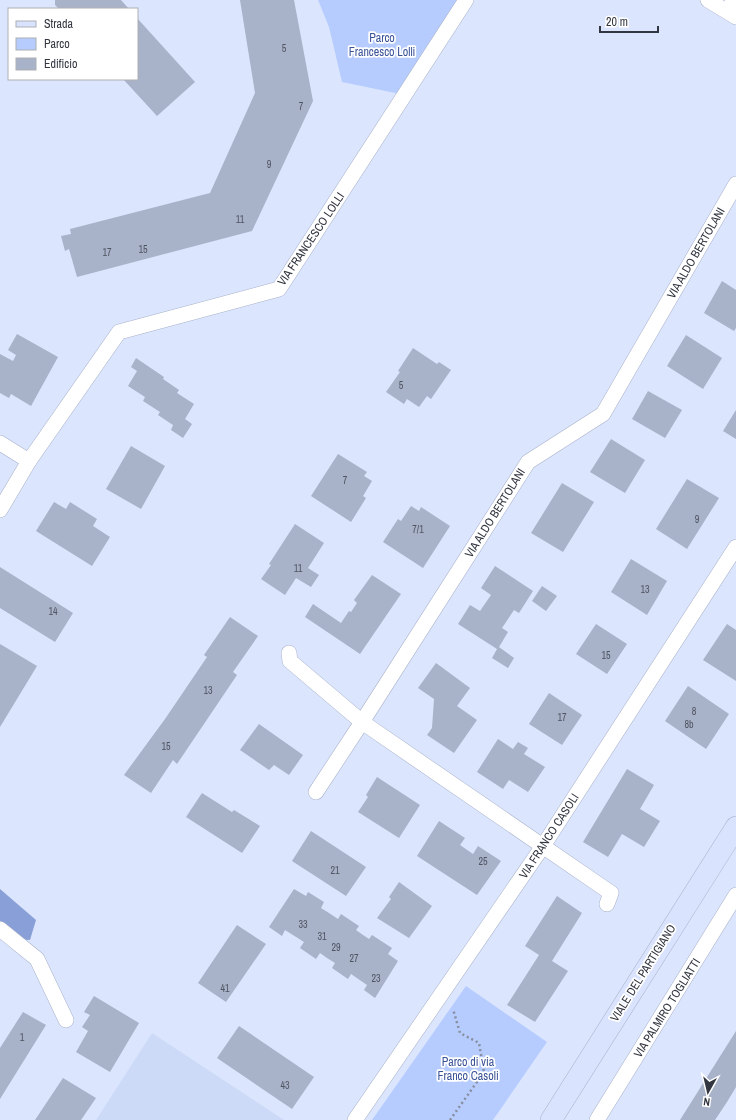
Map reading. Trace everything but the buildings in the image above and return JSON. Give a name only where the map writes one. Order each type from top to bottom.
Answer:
[{"type":"main road","name":"VIALE DEL PARTIGIANO","points":[[550,1120],[736,827]]},
{"type":"street","name":"VIA FRANCESCO LOLLI","points":[[0,510],[29,461],[119,332],[279,289],[466,0]]},
{"type":"street","points":[[708,0],[736,17]]},
{"type":"street","points":[[732,0],[736,4]]},
{"type":"street","name":"VIA ALDO BERTOLANI","points":[[316,792],[528,462],[603,414],[736,184]]},
{"type":"street","points":[[0,443],[29,461]]},
{"type":"street","name":"VIA FRANCO CASOLI","points":[[355,1120],[543,846],[736,547]]},
{"type":"street","points":[[289,653],[290,661],[362,722],[611,893],[607,904]]},
{"type":"street","name":"VIA PALMIRO TOGLIATTI","points":[[597,1120],[736,895]]},
{"type":"street","points":[[0,929],[37,959],[66,1020]]},
{"type":"path","points":[[441,995],[451,1004],[460,1033],[479,1043],[484,1072],[450,1120]]},
{"type":"shaded area","points":[[0,889],[36,920],[30,940],[13,939],[0,929]]},
{"type":"shaded area","points":[[152,1033],[284,1120],[96,1120]]},
{"type":"green space","name":"Parco Francesco Lolli","points":[[318,0],[466,0],[405,95],[342,82],[329,27]]},
{"type":"green space","name":"Parco di via Franco Casoli","points":[[466,986],[547,1042],[493,1120],[372,1120]]}]
